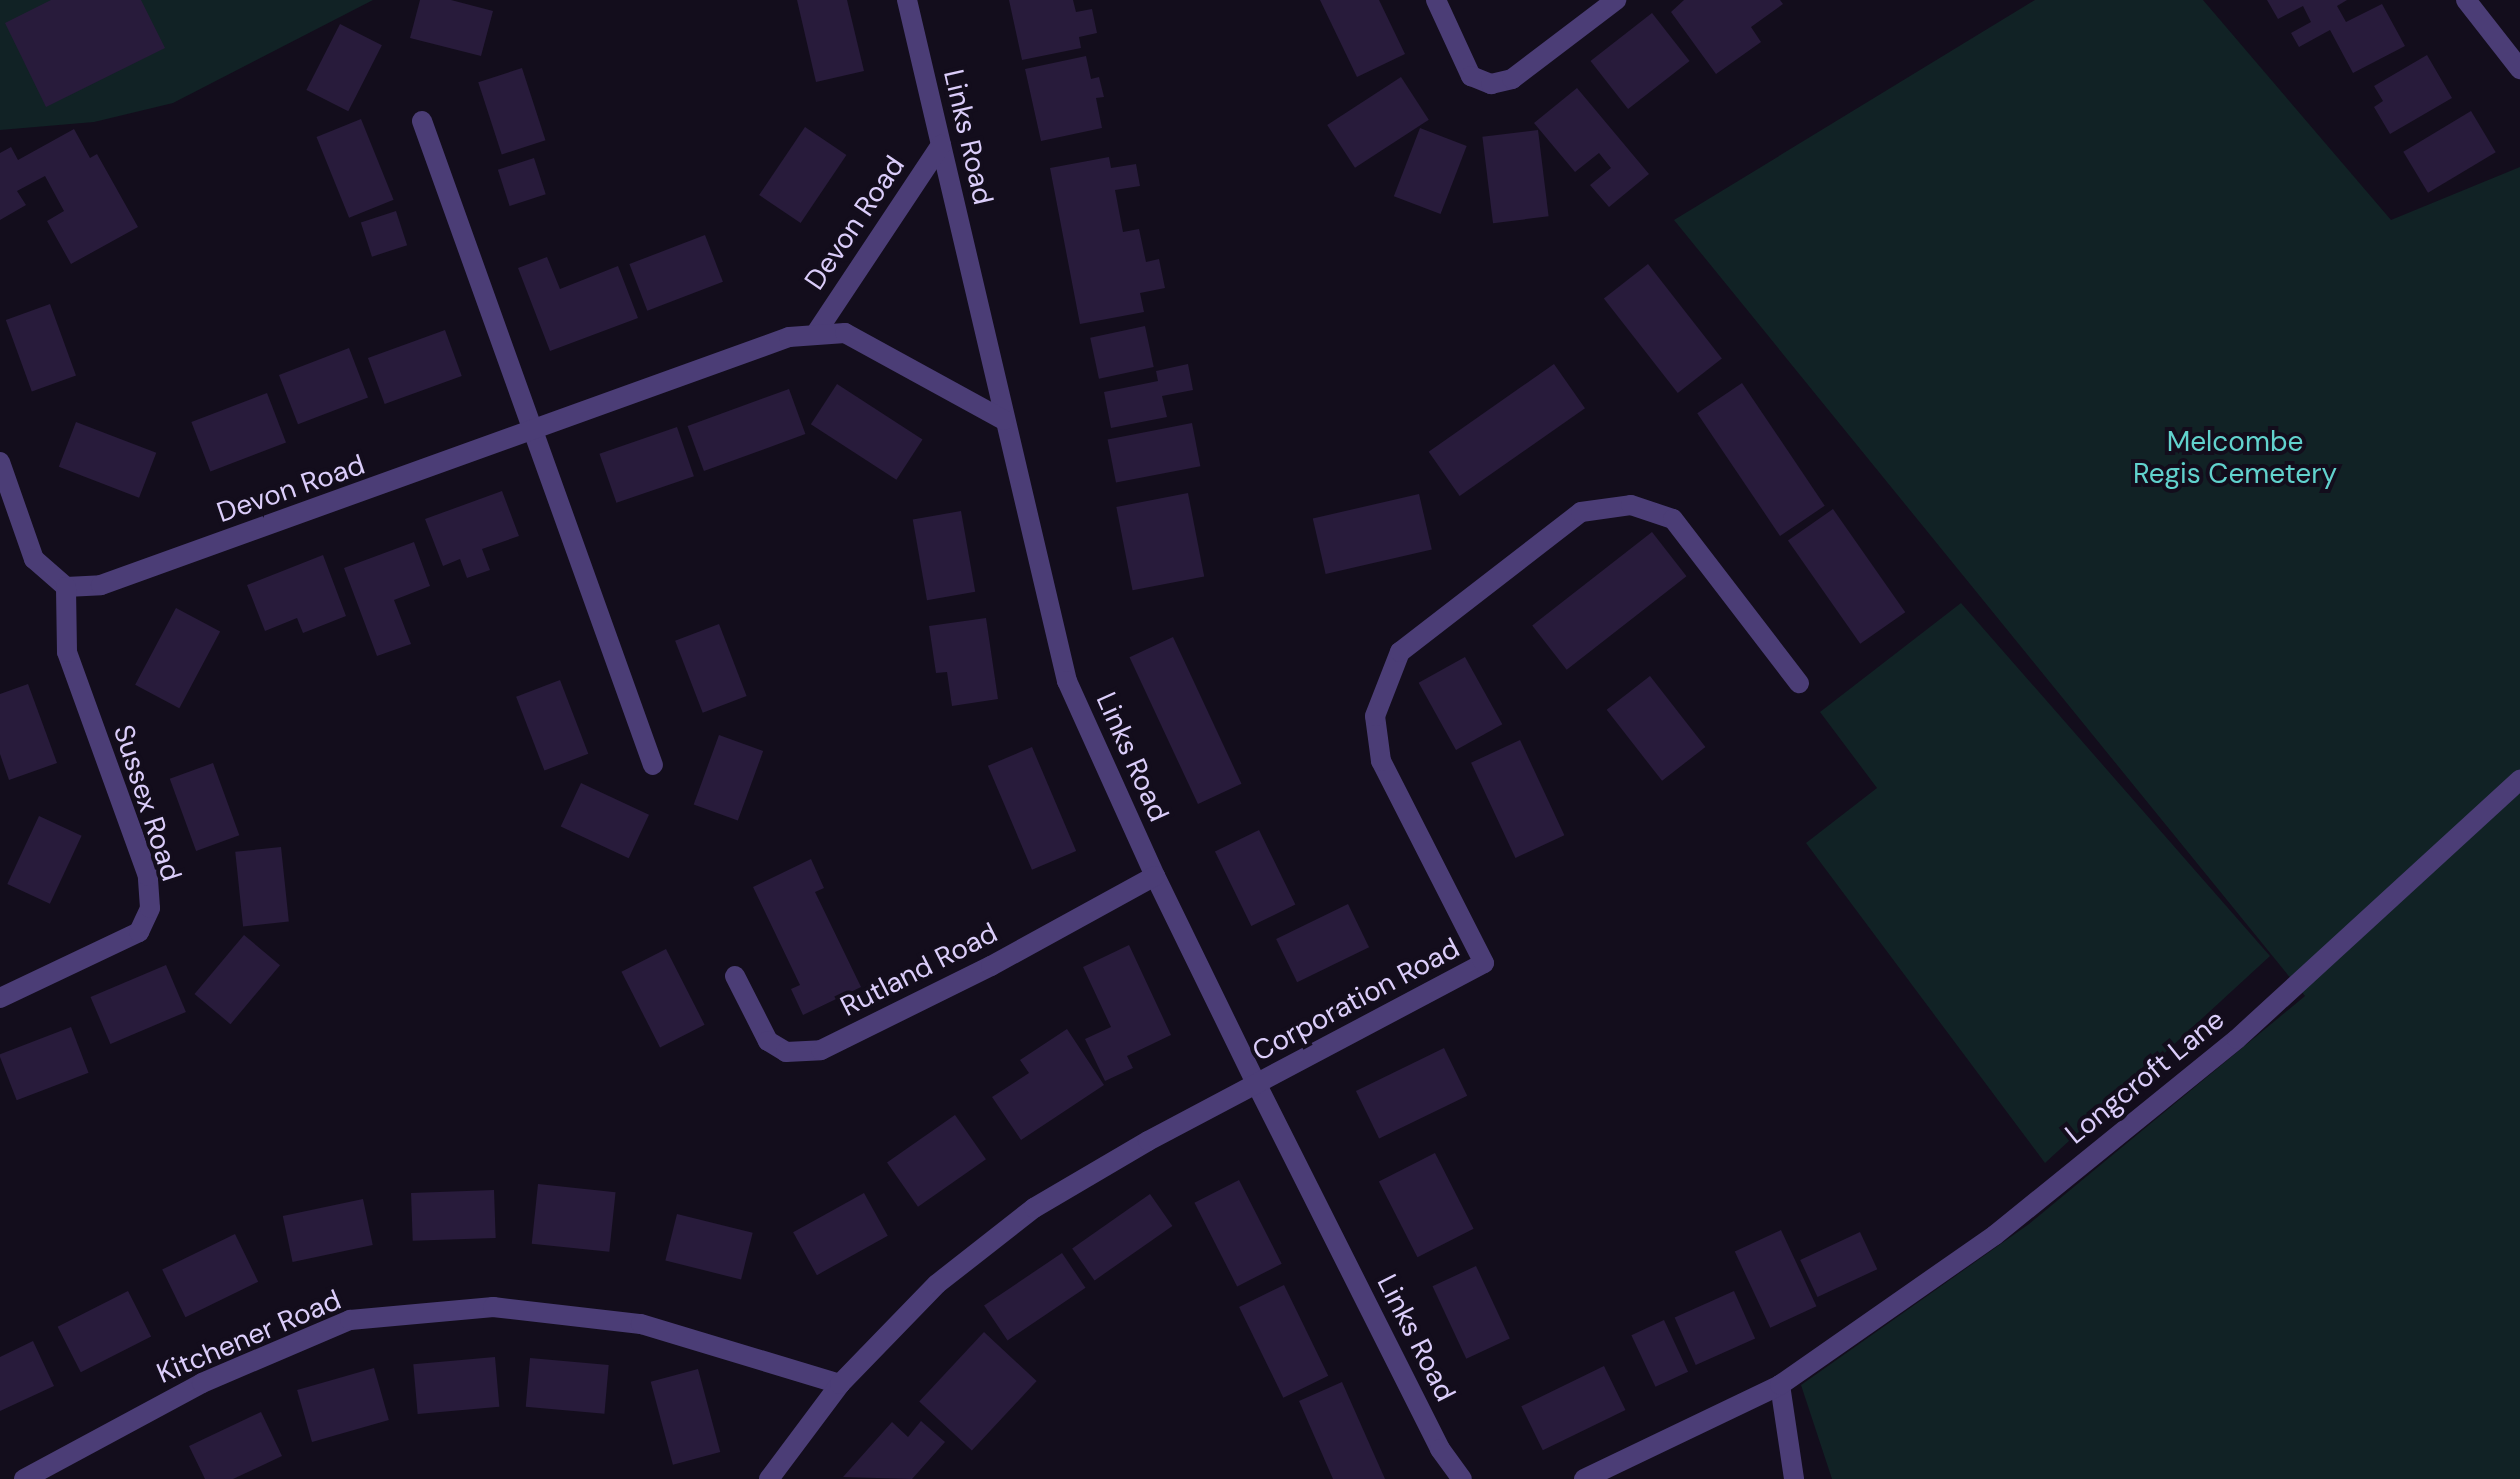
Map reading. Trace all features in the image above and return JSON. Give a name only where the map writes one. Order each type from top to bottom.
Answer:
[{"type":"street","name":"Links Road","points":[[907,0],[1067,681],[1155,876],[1257,1085],[1440,1449],[1462,1479]]},
{"type":"street","points":[[1436,0],[1471,76],[1491,84],[1512,79],[1616,0]]},
{"type":"street","points":[[2466,0],[2520,69]]},
{"type":"street","points":[[422,121],[653,765]]},
{"type":"street","name":"Devon Road","points":[[816,333],[941,145]]},
{"type":"street","name":"Devon Road","points":[[66,587],[101,585],[534,433],[789,337],[845,333],[865,341],[1004,420]]},
{"type":"street","points":[[0,462],[34,559],[66,587]]},
{"type":"street","name":"Corporation Road","points":[[769,1479],[840,1384],[937,1284],[1034,1208],[1484,963],[1381,761],[1375,716],[1400,652],[1581,512],[1631,505],[1673,519],[1799,683]]},
{"type":"street","name":"Sussex Road","points":[[0,998],[139,932],[150,908],[148,876],[67,652],[66,587]]},
{"type":"street","name":"Longcroft Lane","points":[[1584,1479],[1780,1385],[1995,1235],[2237,1039],[2520,780]]},
{"type":"street","name":"Rutland Road","points":[[735,976],[768,1041],[786,1052],[821,1050],[991,966],[1155,876]]},
{"type":"street","name":"Kitchener Road","points":[[24,1479],[202,1383],[350,1320],[493,1307],[641,1324],[840,1384]]},
{"type":"street","points":[[1780,1385],[1794,1479]]},
{"type":"green space","points":[[0,0],[373,0],[173,103],[94,122],[0,130]]},
{"type":"green space","name":"Melcombe Regis Cemetery","points":[[2035,0],[2203,0],[2391,220],[2520,167],[2520,1479],[1832,1479],[1801,1385],[2029,1224],[2305,996],[1674,220]]},
{"type":"green space","points":[[1961,603],[2270,956],[2045,1163],[1806,843],[1877,788],[1820,712]]},
{"type":"building","points":[[51,0],[141,0],[165,48],[46,107],[5,23]]},
{"type":"building","points":[[420,0],[451,0],[493,11],[481,56],[410,38]]},
{"type":"building","points":[[797,0],[847,0],[864,71],[816,82]]},
{"type":"building","points":[[1009,0],[1073,0],[1076,12],[1092,9],[1097,33],[1079,37],[1081,48],[1022,60]]},
{"type":"building","points":[[1320,0],[1379,0],[1405,54],[1357,77]]},
{"type":"building","points":[[1684,0],[1780,0],[1783,4],[1751,27],[1761,42],[1716,74],[1671,12]]},
{"type":"building","points":[[2267,0],[2347,0],[2337,6],[2346,22],[2382,4],[2405,46],[2353,73],[2330,30],[2299,47],[2291,33],[2311,22],[2303,6],[2278,19]]},
{"type":"building","points":[[1652,13],[1690,61],[1628,109],[1591,61]]},
{"type":"building","points":[[340,24],[382,45],[348,111],[306,90]]},
{"type":"building","points":[[2427,55],[2452,98],[2390,134],[2374,107],[2383,101],[2374,86]]},
{"type":"building","points":[[1086,56],[1091,79],[1099,77],[1104,97],[1096,98],[1102,128],[1041,141],[1025,69]]},
{"type":"building","points":[[522,68],[545,140],[502,154],[478,82]]},
{"type":"building","points":[[1401,77],[1429,120],[1355,168],[1327,125]]},
{"type":"building","points":[[1577,88],[1649,174],[1609,207],[1590,185],[1611,168],[1599,153],[1575,172],[1534,123]]},
{"type":"building","points":[[2471,111],[2496,152],[2428,193],[2403,152]]},
{"type":"building","points":[[361,119],[394,200],[349,218],[316,137]]},
{"type":"building","points":[[805,127],[846,155],[801,223],[759,195]]},
{"type":"building","points":[[1420,128],[1467,146],[1441,214],[1394,196]]},
{"type":"building","points":[[74,129],[90,158],[97,154],[138,227],[71,264],[47,221],[64,211],[45,176],[17,191],[26,205],[0,220],[0,153],[11,147],[18,160]]},
{"type":"building","points":[[1538,130],[1549,216],[1493,223],[1482,137]]},
{"type":"building","points":[[1109,157],[1111,168],[1136,164],[1140,186],[1115,190],[1123,232],[1139,229],[1146,262],[1159,259],[1165,288],[1140,293],[1144,312],[1080,324],[1050,168]]},
{"type":"building","points":[[534,158],[546,194],[510,206],[498,170]]},
{"type":"building","points":[[396,211],[407,245],[372,257],[361,222]]},
{"type":"building","points":[[705,235],[723,282],[647,311],[629,264]]},
{"type":"building","points":[[547,257],[560,289],[618,266],[638,318],[550,351],[518,268]]},
{"type":"building","points":[[1648,264],[1722,359],[1678,393],[1604,298]]},
{"type":"building","points":[[50,304],[76,375],[32,391],[6,320]]},
{"type":"building","points":[[1145,326],[1154,367],[1099,379],[1090,338]]},
{"type":"building","points":[[445,330],[462,376],[385,404],[368,358]]},
{"type":"building","points":[[349,348],[368,397],[298,424],[279,375]]},
{"type":"building","points":[[1188,364],[1193,390],[1162,396],[1167,417],[1111,428],[1104,392],[1158,381],[1156,371]]},
{"type":"building","points":[[1554,364],[1585,408],[1460,496],[1429,452]]},
{"type":"building","points":[[1742,383],[1825,506],[1780,536],[1697,413]]},
{"type":"building","points":[[837,384],[923,440],[896,480],[811,424]]},
{"type":"building","points":[[789,389],[805,434],[704,471],[688,426]]},
{"type":"building","points":[[267,393],[286,442],[210,472],[191,422]]},
{"type":"building","points":[[76,422],[156,453],[139,498],[59,467]]},
{"type":"building","points":[[1192,423],[1200,466],[1116,483],[1108,439]]},
{"type":"building","points":[[677,427],[694,476],[616,503],[599,454]]},
{"type":"building","points":[[502,491],[519,536],[482,549],[490,570],[467,578],[460,559],[443,566],[425,519]]},
{"type":"building","points":[[1188,493],[1204,576],[1133,590],[1116,507]]},
{"type":"building","points":[[1419,494],[1432,550],[1326,574],[1313,519]]},
{"type":"building","points":[[1833,509],[1905,612],[1860,644],[1788,541]]},
{"type":"building","points":[[961,511],[975,592],[927,600],[913,520]]},
{"type":"building","points":[[1652,532],[1686,576],[1567,670],[1532,626]]},
{"type":"building","points":[[414,542],[430,586],[394,600],[411,644],[377,656],[344,568]]},
{"type":"building","points":[[323,555],[346,616],[303,633],[297,618],[265,631],[247,585]]},
{"type":"building","points":[[176,608],[220,631],[179,708],[135,685]]},
{"type":"building","points":[[986,618],[998,699],[952,706],[947,672],[936,673],[929,626]]},
{"type":"building","points":[[719,624],[747,696],[703,713],[675,641]]},
{"type":"building","points":[[1173,637],[1241,784],[1198,804],[1129,657]]},
{"type":"building","points":[[1465,657],[1502,724],[1456,750],[1419,683]]},
{"type":"building","points":[[1650,676],[1705,747],[1662,781],[1607,710]]},
{"type":"building","points":[[560,680],[588,754],[544,771],[516,697]]},
{"type":"building","points":[[28,684],[57,763],[9,780],[0,754],[0,694]]},
{"type":"building","points":[[719,735],[763,751],[738,821],[694,805]]},
{"type":"building","points":[[1520,740],[1564,835],[1515,858],[1471,763]]},
{"type":"building","points":[[1032,747],[1076,851],[1032,870],[988,766]]},
{"type":"building","points":[[213,763],[239,835],[196,851],[170,779]]},
{"type":"building","points":[[581,783],[649,815],[629,858],[561,827]]},
{"type":"building","points":[[39,816],[82,836],[50,904],[7,884]]},
{"type":"building","points":[[1259,830],[1295,905],[1251,926],[1215,851]]},
{"type":"building","points":[[281,847],[289,922],[243,926],[235,852]]},
{"type":"building","points":[[811,859],[824,888],[815,892],[861,987],[803,1015],[791,989],[800,985],[753,887]]},
{"type":"building","points":[[1348,904],[1369,947],[1297,982],[1276,939]]},
{"type":"building","points":[[244,935],[280,965],[231,1024],[195,994]]},
{"type":"building","points":[[1129,945],[1171,1035],[1127,1056],[1133,1068],[1105,1081],[1085,1039],[1111,1027],[1083,967]]},
{"type":"building","points":[[666,949],[705,1025],[660,1047],[621,972]]},
{"type":"building","points":[[166,965],[186,1012],[110,1044],[91,997]]},
{"type":"building","points":[[71,1027],[89,1073],[17,1100],[0,1054]]},
{"type":"building","points":[[1067,1029],[1104,1085],[1021,1140],[992,1097],[1029,1073],[1020,1060]]},
{"type":"building","points":[[1444,1048],[1467,1096],[1379,1139],[1356,1091]]},
{"type":"building","points":[[955,1115],[986,1159],[918,1207],[887,1163]]},
{"type":"building","points":[[1435,1153],[1474,1229],[1417,1257],[1379,1182]]},
{"type":"building","points":[[1239,1180],[1282,1264],[1237,1286],[1194,1203]]},
{"type":"building","points":[[538,1184],[616,1192],[609,1252],[532,1244]]},
{"type":"building","points":[[494,1190],[496,1238],[413,1241],[411,1193]]},
{"type":"building","points":[[864,1193],[888,1236],[817,1275],[793,1232]]},
{"type":"building","points":[[1150,1194],[1172,1226],[1095,1280],[1072,1248]]},
{"type":"building","points":[[363,1199],[373,1245],[293,1262],[283,1216]]},
{"type":"building","points":[[677,1214],[753,1233],[741,1279],[665,1261]]},
{"type":"building","points":[[1781,1230],[1816,1306],[1770,1328],[1735,1252]]},
{"type":"building","points":[[1860,1232],[1877,1269],[1818,1297],[1800,1260]]},
{"type":"building","points":[[235,1234],[258,1282],[185,1317],[162,1270]]},
{"type":"building","points":[[1062,1253],[1085,1288],[1008,1340],[984,1306]]},
{"type":"building","points":[[1476,1266],[1510,1339],[1466,1359],[1432,1286]]},
{"type":"building","points":[[1284,1285],[1328,1376],[1283,1398],[1239,1307]]},
{"type":"building","points":[[128,1291],[151,1336],[81,1372],[58,1327]]},
{"type":"building","points":[[1734,1291],[1755,1339],[1696,1365],[1675,1317]]},
{"type":"building","points":[[1664,1320],[1688,1372],[1655,1387],[1631,1335]]},
{"type":"building","points":[[984,1332],[1037,1381],[972,1451],[919,1401]]},
{"type":"building","points":[[33,1341],[54,1386],[0,1411],[0,1357]]},
{"type":"building","points":[[495,1357],[499,1407],[418,1414],[413,1364]]},
{"type":"building","points":[[530,1358],[609,1365],[604,1414],[526,1407]]},
{"type":"building","points":[[1604,1366],[1625,1410],[1543,1450],[1521,1406]]},
{"type":"building","points":[[374,1368],[389,1420],[312,1442],[297,1390]]},
{"type":"building","points":[[698,1369],[720,1452],[673,1465],[651,1382]]},
{"type":"building","points":[[1342,1382],[1385,1479],[1333,1479],[1299,1401]]},
{"type":"building","points":[[261,1412],[282,1456],[233,1479],[205,1479],[189,1446]]},
{"type":"building","points":[[921,1421],[945,1442],[912,1479],[843,1477],[892,1422],[908,1437]]}]
